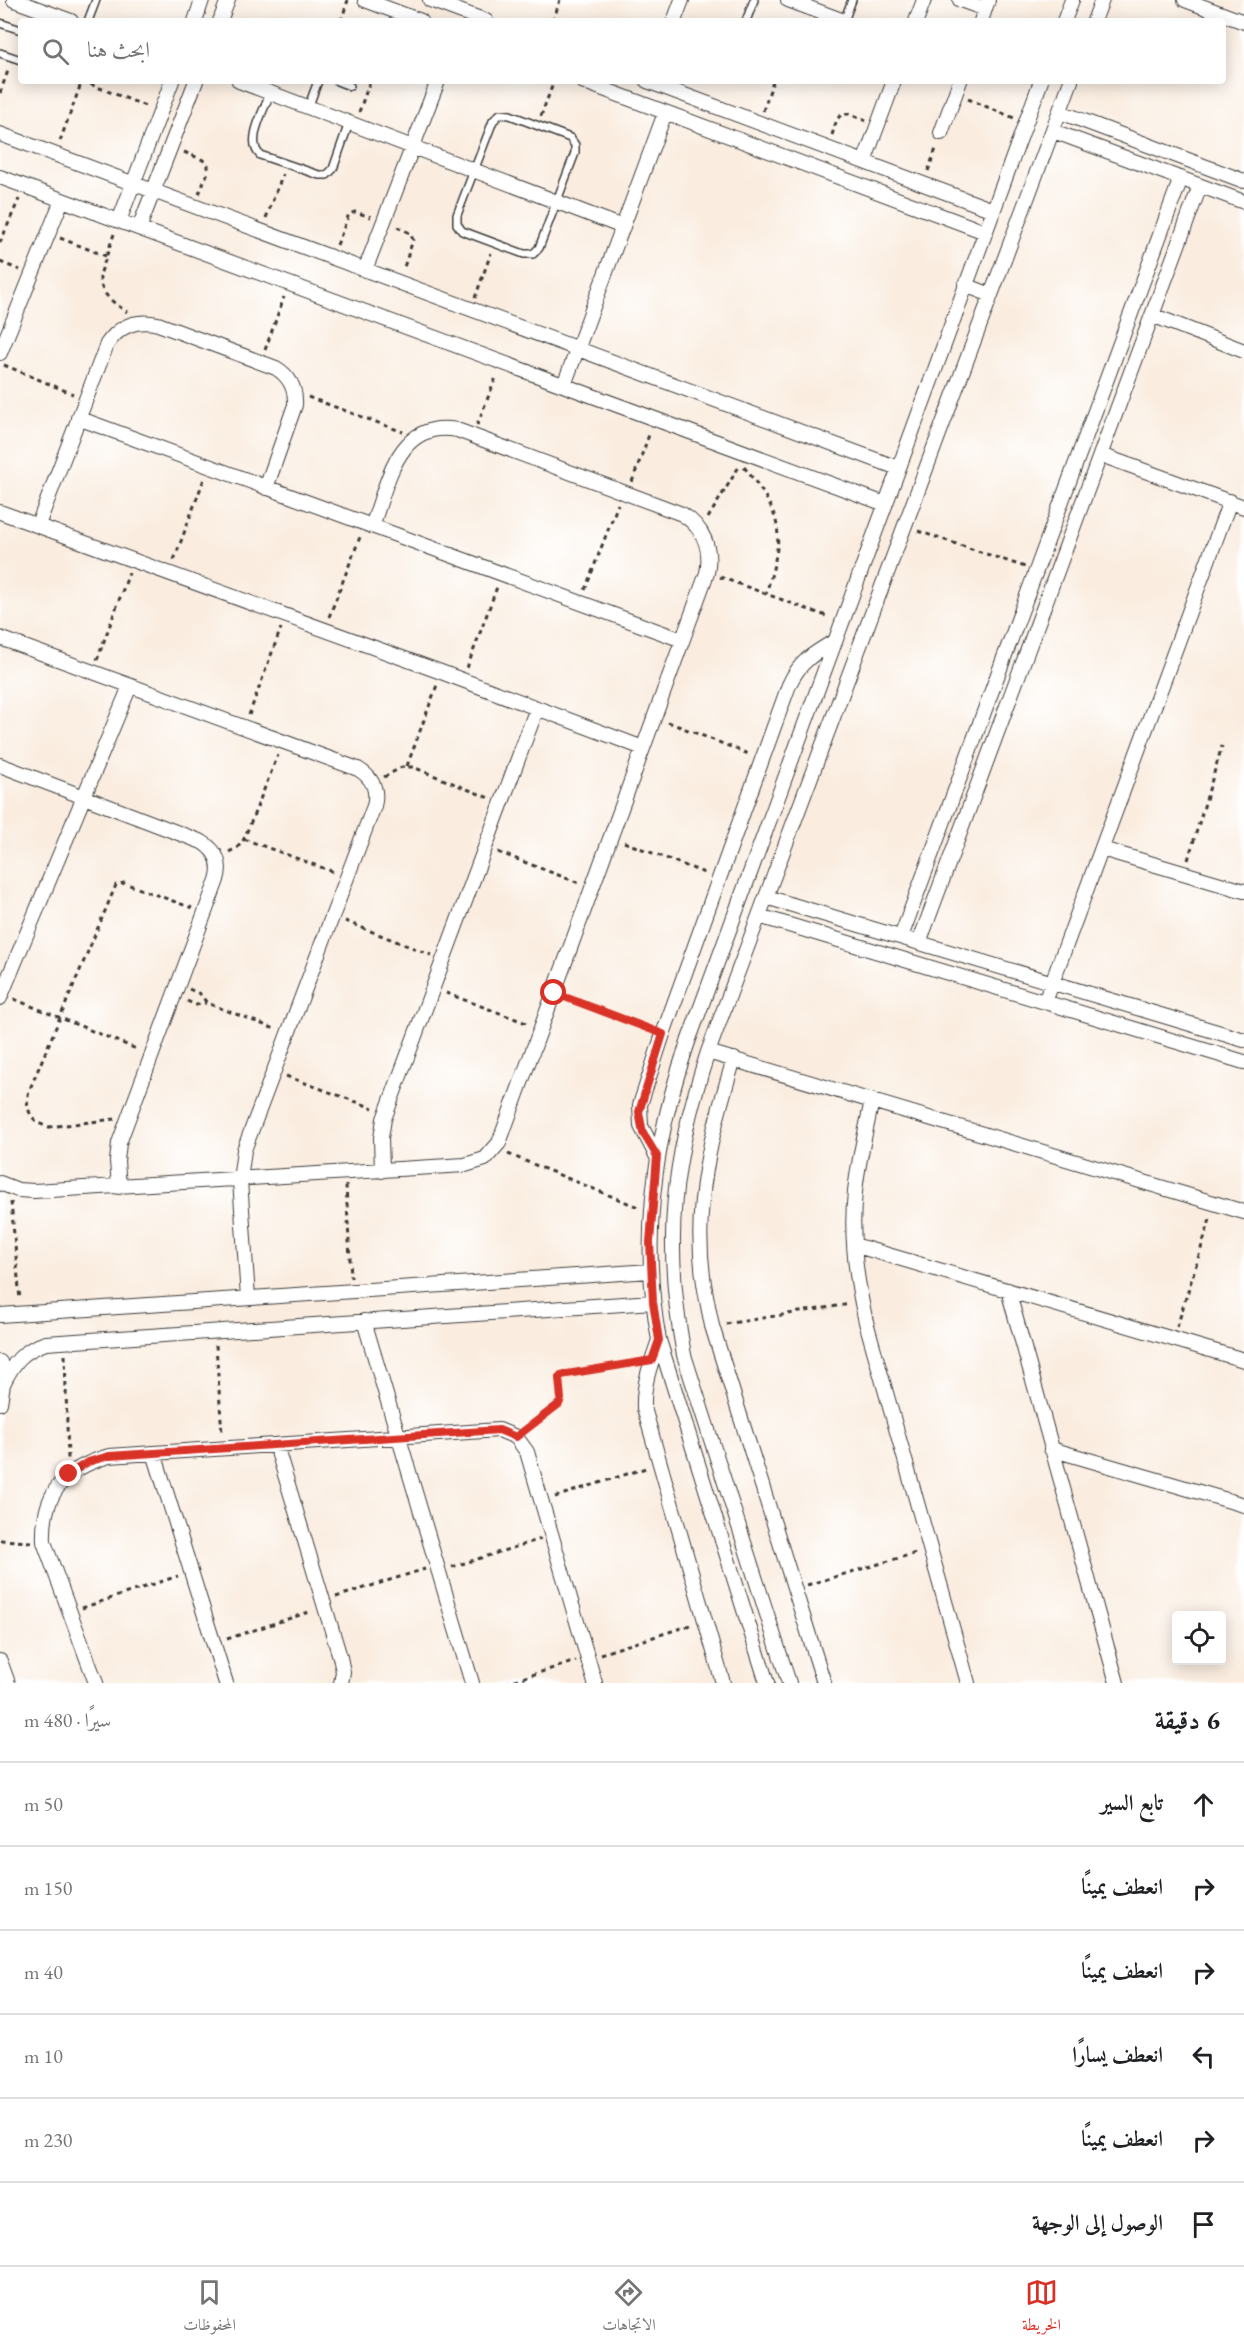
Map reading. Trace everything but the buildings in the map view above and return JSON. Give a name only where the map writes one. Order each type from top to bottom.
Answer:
[{"type":"street","points":[[14,0],[63,18]]},
{"type":"street","points":[[196,18],[202,0]]},
{"type":"street","points":[[221,18],[228,0]]},
{"type":"street","points":[[365,0],[413,18]]},
{"type":"street","points":[[430,0],[478,18]]},
{"type":"street","points":[[675,18],[682,0]]},
{"type":"street","points":[[788,0],[836,18]]},
{"type":"street","points":[[917,18],[924,0]]},
{"type":"street","points":[[960,0],[985,10]]},
{"type":"street","points":[[1065,18],[1071,0]]},
{"type":"street","points":[[1095,18],[1102,0]]},
{"type":"street","points":[[1185,0],[1244,22]]},
{"type":"street","points":[[119,221],[171,84]]},
{"type":"street","points":[[139,228],[195,84]]},
{"type":"street","points":[[247,84],[623,227]]},
{"type":"street","points":[[365,270],[437,84]]},
{"type":"street","points":[[590,84],[985,232]]},
{"type":"street","points":[[643,104],[649,84]]},
{"type":"street","points":[[655,84],[993,210]]},
{"type":"street","points":[[864,162],[893,84]]},
{"type":"street","points":[[767,1683],[659,1340],[651,1271],[651,1212],[657,1156],[676,1075],[1040,84]]},
{"type":"street","points":[[789,1683],[684,1355],[676,1312],[672,1237],[678,1159],[690,1109],[708,1052],[1070,84]]},
{"type":"street","points":[[941,133],[957,88]]},
{"type":"street","points":[[564,385],[665,112]]},
{"type":"street","points":[[1060,112],[1244,181]]},
{"type":"street","points":[[1053,131],[1244,202]]},
{"type":"street","points":[[0,134],[898,468]]},
{"type":"street","points":[[0,177],[655,419],[744,458],[885,504]]},
{"type":"street","points":[[901,937],[1181,178]]},
{"type":"street","points":[[919,943],[1200,186]]},
{"type":"street","points":[[0,353],[62,200]]},
{"type":"street","points":[[965,285],[991,295]]},
{"type":"street","points":[[1152,315],[1244,351]]},
{"type":"street","points":[[38,525],[107,344],[120,329],[138,322],[158,324],[260,362],[282,372],[288,378],[295,392],[294,411],[266,488]]},
{"type":"street","points":[[78,418],[682,640]]},
{"type":"street","points":[[5,1185],[34,1191],[382,1171],[472,1164],[495,1149],[707,573],[709,555],[701,531],[682,514],[446,428],[435,428],[415,436],[398,456],[368,525]]},
{"type":"street","points":[[1101,455],[1244,507]]},
{"type":"street","points":[[1045,1002],[1230,501]]},
{"type":"street","points":[[0,512],[325,629],[643,748]]},
{"type":"street","points":[[0,638],[358,769],[365,773],[374,784],[374,806],[244,1150],[240,1180],[248,1298]]},
{"type":"street","points":[[657,1156],[643,1133],[639,1112],[663,1034],[793,676],[811,654],[835,642]]},
{"type":"street","points":[[1,996],[129,686]]},
{"type":"street","points":[[382,1171],[381,1138],[386,1113],[537,708]]},
{"type":"street","points":[[0,765],[202,842],[209,846],[217,858],[219,873],[117,1152],[119,1187]]},
{"type":"street","points":[[1102,849],[1244,891]]},
{"type":"street","points":[[766,897],[1244,1040]]},
{"type":"street","points":[[759,916],[1244,1062]]},
{"type":"street","points":[[710,981],[732,989]]},
{"type":"street","points":[[708,1052],[1244,1212]]},
{"type":"street","points":[[734,1059],[718,1110],[703,1182],[700,1224],[703,1275],[712,1326],[824,1683]]},
{"type":"street","points":[[872,1100],[855,1191],[854,1245],[862,1302],[968,1683]]},
{"type":"street","points":[[854,1245],[1244,1360]]},
{"type":"street","points":[[0,1315],[651,1271]]},
{"type":"street","points":[[1008,1290],[1117,1683]]},
{"type":"street","points":[[0,1403],[3,1384],[11,1366],[26,1351],[46,1342],[653,1302]]},
{"type":"street","points":[[364,1321],[472,1683]]},
{"type":"street","points":[[659,1340],[643,1391],[644,1408],[723,1683]]},
{"type":"street","points":[[0,1362],[3,1384]]},
{"type":"street","points":[[96,1683],[44,1542],[44,1523],[48,1505],[56,1488],[69,1474],[88,1462],[109,1456],[499,1430],[516,1437],[527,1452],[596,1683]]},
{"type":"street","points":[[276,1445],[340,1657],[343,1672],[341,1683]]},
{"type":"street","points":[[1051,1449],[1244,1505]]},
{"type":"street","points":[[154,1453],[226,1683]]},
{"type":"street","points":[[0,1661],[8,1683]]},
{"type":"lane","points":[[89,18],[96,0]]},
{"type":"lane","points":[[747,18],[754,0]]},
{"type":"lane","points":[[845,18],[852,0]]},
{"type":"lane","points":[[0,23],[18,29]]},
{"type":"lane","points":[[0,53],[18,59]]},
{"type":"lane","points":[[308,108],[317,84]]},
{"type":"lane","points":[[345,84],[350,86]]},
{"type":"lane","points":[[270,93],[254,139],[254,148],[260,155],[327,176],[333,169],[352,124]]},
{"type":"lane","points":[[500,114],[505,114],[537,126],[570,138],[575,145],[575,153],[538,248],[533,254],[524,254],[462,231],[457,224],[457,216],[493,122],[500,114]]},
{"type":"path","points":[[342,18],[348,0]]},
{"type":"path","points":[[553,18],[560,0]]},
{"type":"path","points":[[0,93],[13,58]]},
{"type":"path","points":[[56,155],[81,84]]},
{"type":"path","points":[[90,84],[160,112]]},
{"type":"path","points":[[352,124],[369,84]]},
{"type":"path","points":[[537,126],[553,84]]},
{"type":"path","points":[[759,123],[772,84]]},
{"type":"path","points":[[957,88],[1026,123]]},
{"type":"path","points":[[827,148],[837,119],[842,114],[849,114],[878,125]]},
{"type":"path","points":[[923,184],[941,133]]},
{"type":"path","points":[[171,146],[203,160],[208,165],[208,172],[194,207]]},
{"type":"path","points":[[261,231],[287,164]]},
{"type":"path","points":[[0,243],[25,186]]},
{"type":"path","points":[[119,221],[100,275],[102,290],[106,296],[138,322]]},
{"type":"path","points":[[48,234],[106,256]]},
{"type":"path","points":[[471,309],[494,243]]},
{"type":"path","points":[[0,262],[31,275]]},
{"type":"path","points":[[260,362],[289,284]]},
{"type":"path","points":[[473,436],[502,362]]},
{"type":"path","points":[[0,363],[86,399]]},
{"type":"path","points":[[295,392],[415,436]]},
{"type":"path","points":[[580,603],[655,419]]},
{"type":"path","points":[[701,531],[744,458],[769,500],[777,521],[779,544],[766,594]]},
{"type":"path","points":[[170,573],[208,466]]},
{"type":"path","points":[[325,629],[368,525]]},
{"type":"path","points":[[905,526],[1036,571]]},
{"type":"path","points":[[93,673],[134,560]]},
{"type":"path","points":[[707,573],[842,622]]},
{"type":"path","points":[[462,680],[501,574]]},
{"type":"path","points":[[244,728],[285,615]]},
{"type":"path","points":[[407,766],[441,672]]},
{"type":"path","points":[[655,716],[762,760]]},
{"type":"path","points":[[217,858],[238,847],[244,839],[283,742]]},
{"type":"path","points":[[1184,873],[1222,746]]},
{"type":"path","points":[[374,784],[397,768],[407,766],[502,803]]},
{"type":"path","points":[[611,838],[720,878]]},
{"type":"path","points":[[244,839],[347,877]]},
{"type":"path","points":[[485,847],[592,888]]},
{"type":"path","points":[[128,1117],[49,1127],[41,1125],[29,1114],[27,1098],[116,885],[124,883],[205,913]]},
{"type":"path","points":[[332,916],[443,959]]},
{"type":"path","points":[[433,988],[541,1028]]},
{"type":"path","points":[[176,990],[196,1005],[207,1003]]},
{"type":"path","points":[[176,990],[200,994],[207,1003],[288,1034]]},
{"type":"path","points":[[554,993],[663,1034]]},
{"type":"path","points":[[1,996],[151,1056]]},
{"type":"path","points":[[273,1071],[386,1113]]},
{"type":"path","points":[[495,1149],[651,1212]]},
{"type":"path","points":[[345,1173],[351,1291]]},
{"type":"path","points":[[5,1185],[21,1313]]},
{"type":"path","points":[[1174,1339],[1215,1203]]},
{"type":"path","points":[[712,1326],[862,1302]]},
{"type":"path","points":[[216,1331],[223,1449]]},
{"type":"path","points":[[64,1341],[69,1474]]},
{"type":"path","points":[[516,1437],[559,1404],[561,1375],[652,1360]]},
{"type":"path","points":[[542,1501],[659,1464]]},
{"type":"path","points":[[214,1643],[324,1604],[438,1568],[552,1536]]},
{"type":"path","points":[[0,1540],[44,1542]]},
{"type":"path","points":[[794,1589],[930,1549]]},
{"type":"path","points":[[69,1612],[192,1572]]},
{"type":"path","points":[[506,1683],[705,1621]]},
{"type":"route","points":[[69,1474],[88,1462],[109,1456],[499,1430],[516,1437],[559,1404],[561,1375],[652,1360],[659,1340],[653,1302],[650,1242],[657,1156],[640,1126],[639,1112],[663,1034],[554,993]]}]
